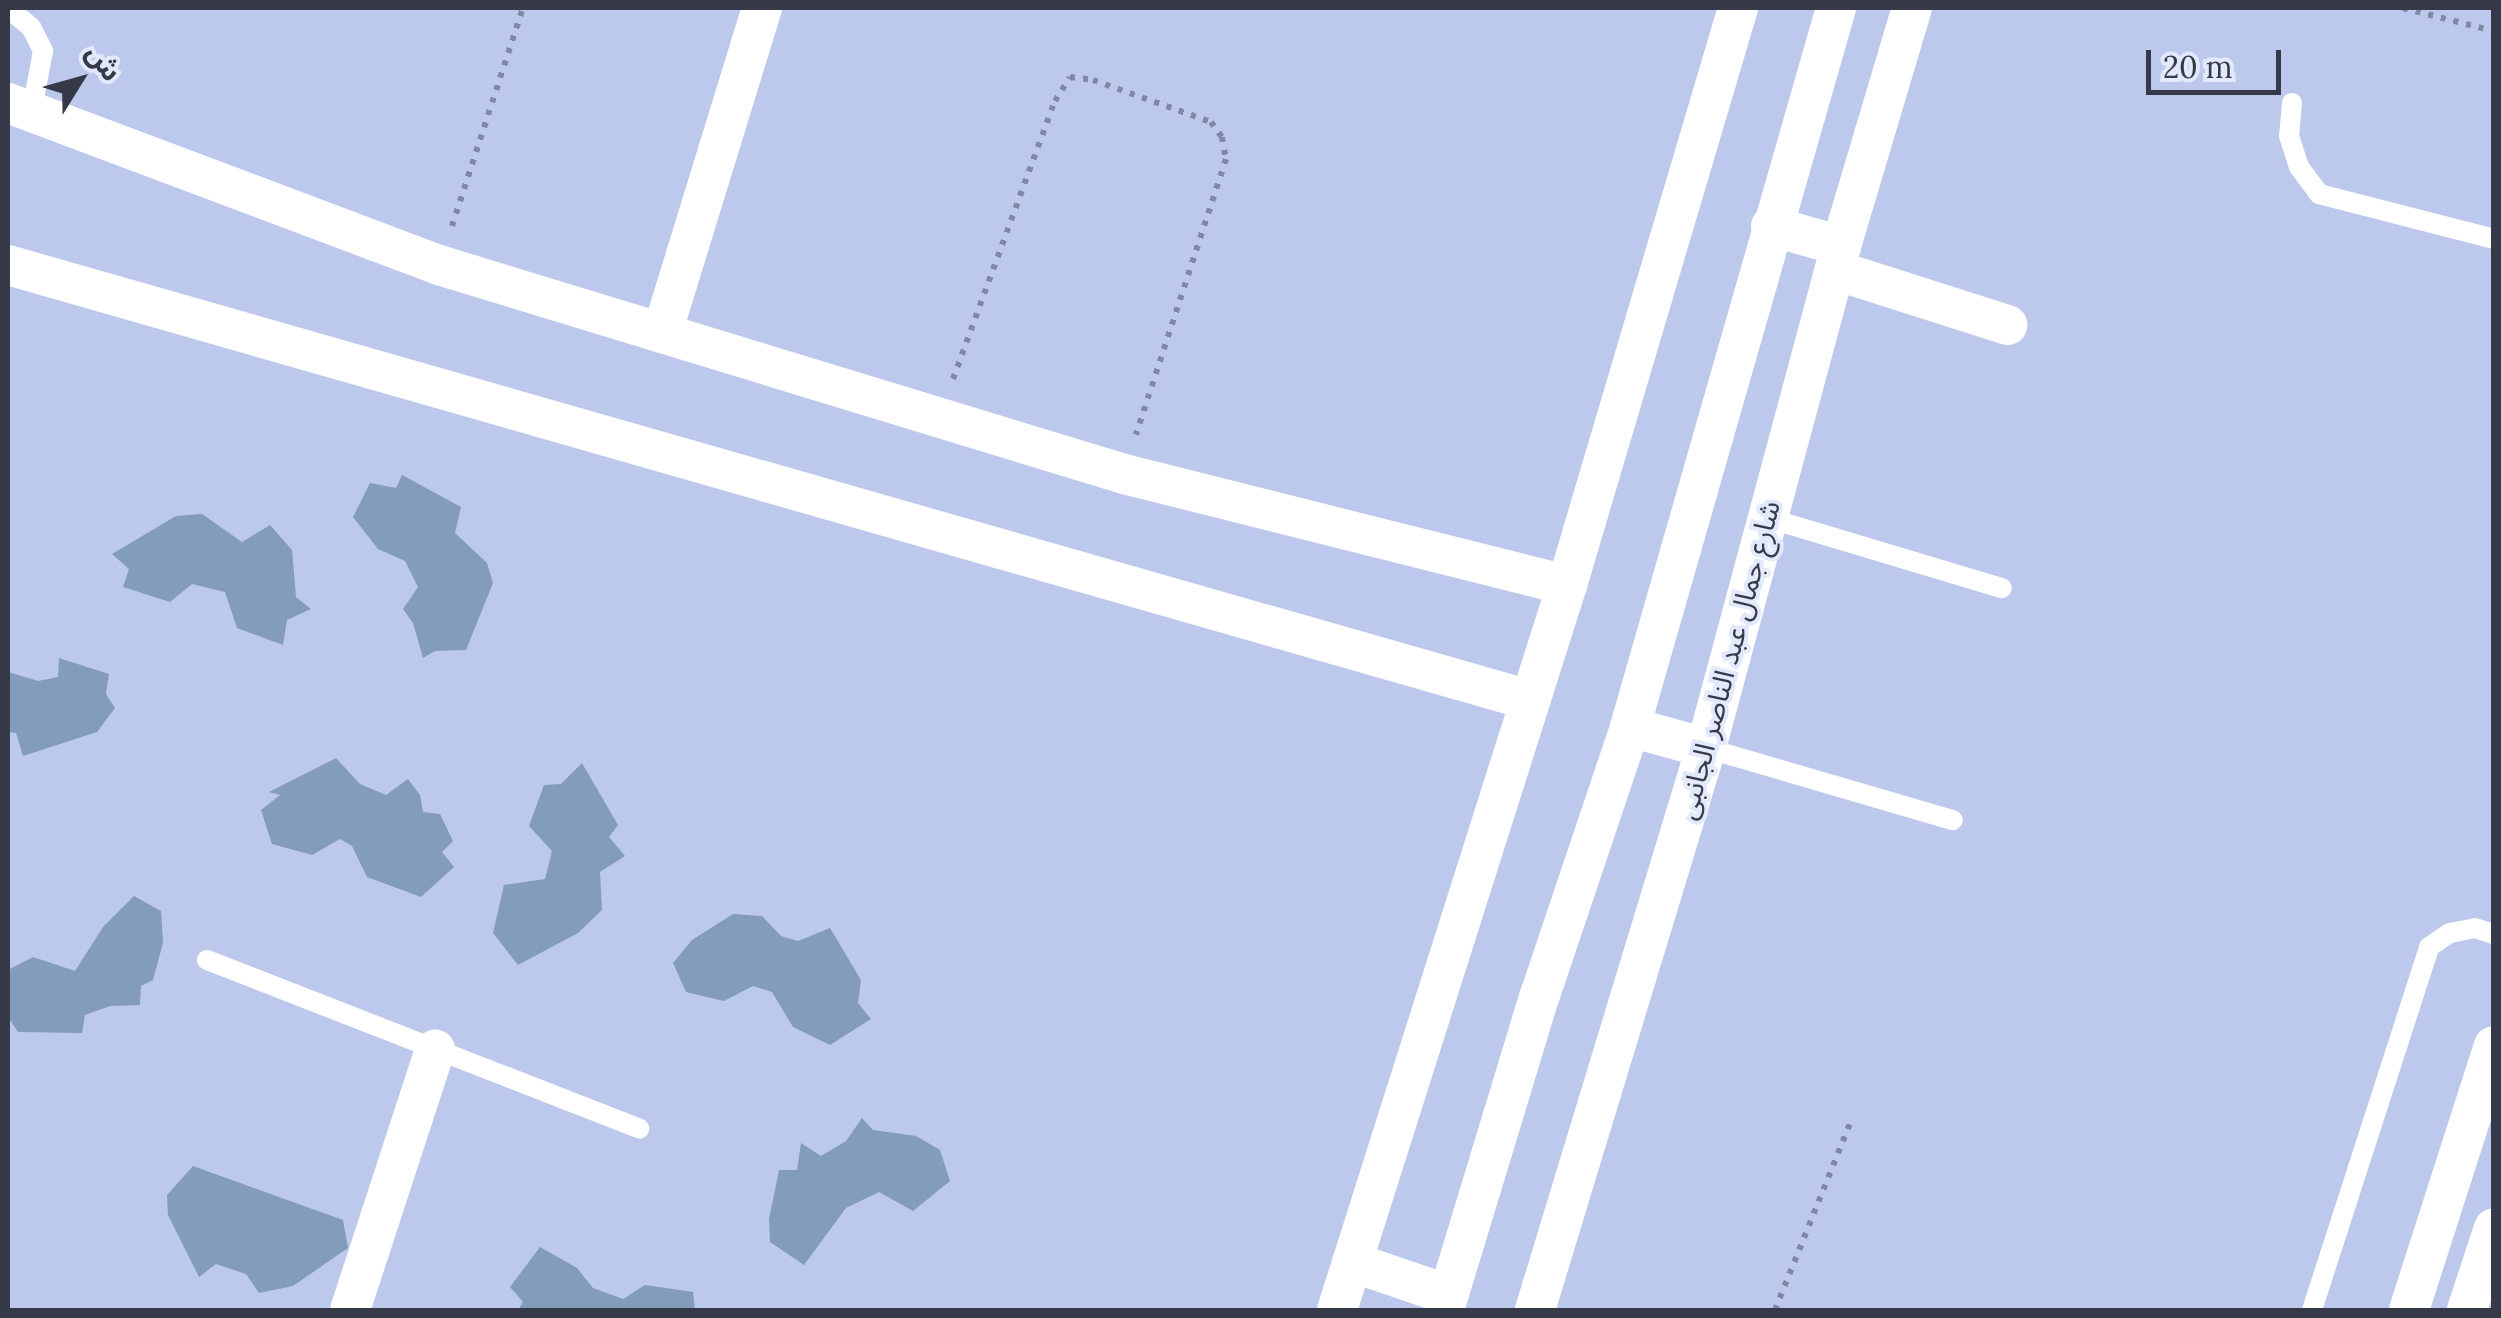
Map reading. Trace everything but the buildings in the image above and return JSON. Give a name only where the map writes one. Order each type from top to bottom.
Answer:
[{"type":"street","points":[[662,333],[762,8]]},
{"type":"street","points":[[1337,1310],[1567,585],[1738,8]]},
{"type":"street","points":[[1352,1262],[1447,1303],[1540,995],[1630,727],[1836,8]]},
{"type":"street","name":"شارع جمال عبد الناصر الجانبى","points":[[1535,1310],[1706,748],[1838,258],[1912,8]]},
{"type":"street","points":[[20,106],[440,266],[1124,474],[1567,585]]},
{"type":"street","points":[[1771,226],[1838,258],[2008,325]]},
{"type":"street","points":[[8,265],[1530,700]]},
{"type":"street","points":[[1630,727],[1706,748]]},
{"type":"street","points":[[2409,1310],[2494,1046]]},
{"type":"street","points":[[350,1310],[435,1050]]},
{"type":"street","points":[[2468,1310],[2494,1228]]},
{"type":"lane","points":[[8,8],[31,26],[43,50],[20,106]]},
{"type":"lane","points":[[2292,102],[2289,136],[2299,167],[2319,194],[2494,239]]},
{"type":"lane","points":[[1768,518],[2002,588]]},
{"type":"lane","points":[[1706,748],[1953,820]]},
{"type":"lane","points":[[2312,1310],[2429,947],[2450,932],[2475,928],[2494,934]]},
{"type":"lane","points":[[207,960],[639,1128]]},
{"type":"path","points":[[440,266],[523,8]]},
{"type":"path","points":[[2402,8],[2494,31]]},
{"type":"path","points":[[939,418],[1054,101],[1070,78],[1092,80],[1211,122],[1222,137],[1226,159],[1124,474]]},
{"type":"path","points":[[1775,1310],[1852,1121]]}]
